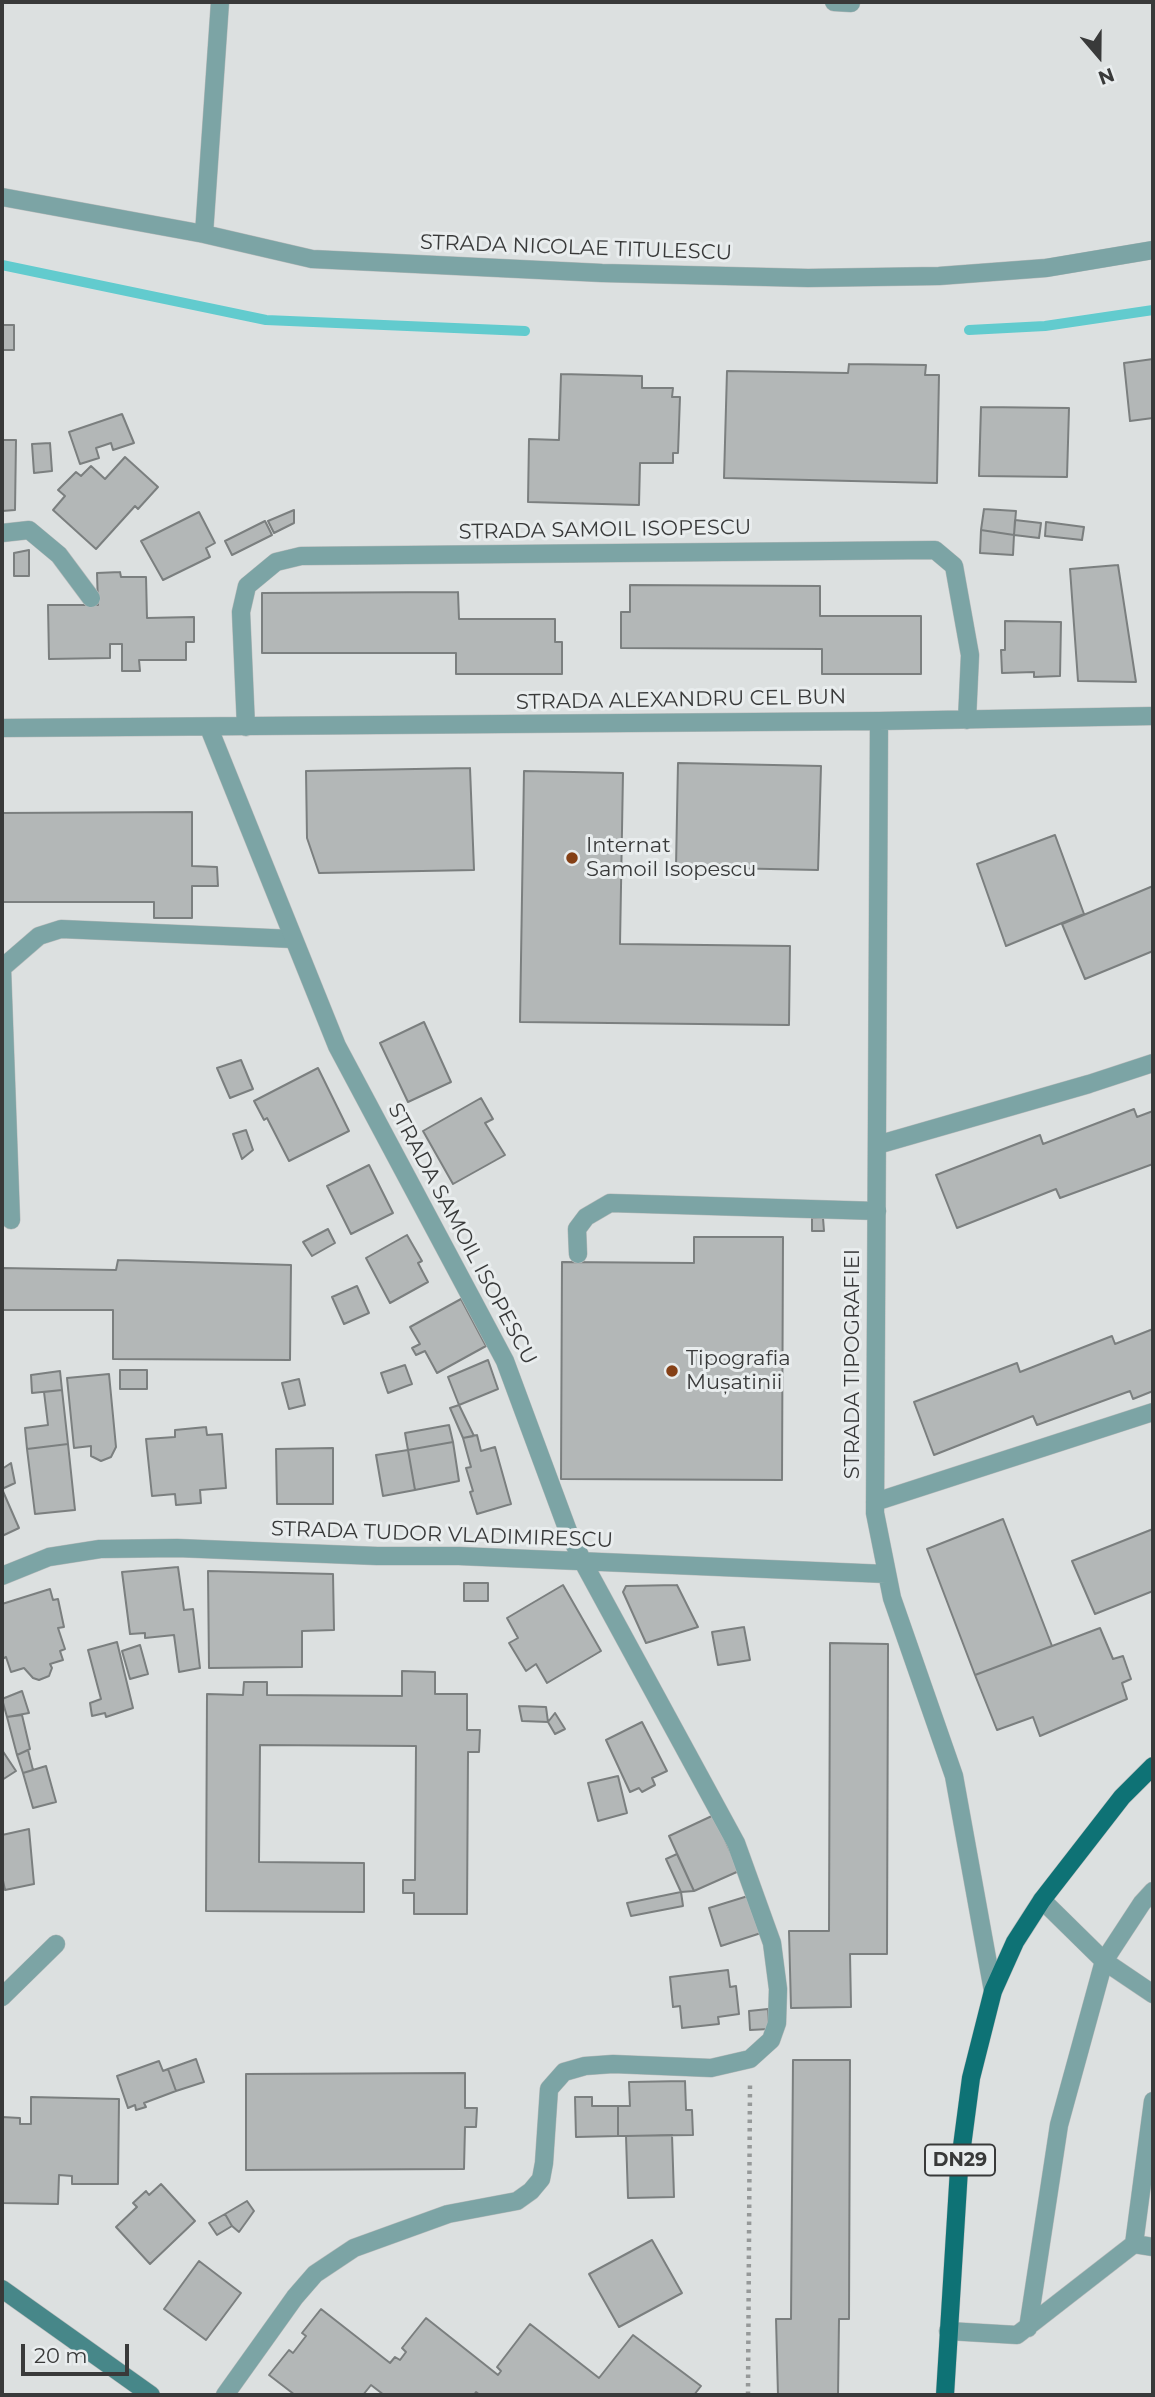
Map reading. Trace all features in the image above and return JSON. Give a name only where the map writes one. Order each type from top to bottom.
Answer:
[{"type":"main road","name":"DN29","points":[[945,2395],[959,2169],[971,2078],[993,1991],[1015,1942],[1042,1900],[1122,1797],[1153,1766]]},
{"type":"main road","points":[[2,2289],[151,2395]]},
{"type":"street","points":[[204,234],[220,2]]},
{"type":"street","name":"STRADA NICOLAE TITULESCU","points":[[2,197],[204,234],[312,259],[602,273],[808,278],[939,276],[1046,268],[1153,250]]},
{"type":"street","points":[[2,533],[29,530],[59,555],[91,598]]},
{"type":"street","name":"STRADA SAMOIL ISOPESCU","points":[[246,727],[241,612],[247,586],[276,562],[301,556],[934,550],[954,566],[970,655],[967,720]]},
{"type":"street","name":"STRADA ALEXANDRU CEL BUN","points":[[209,728],[1153,716]]},
{"type":"street","name":"STRADA TIPOGRAFIEI","points":[[879,721],[875,1502],[886,1574],[916,1671],[954,1776],[993,1991]]},
{"type":"street","points":[[2,728],[209,728]]},
{"type":"street","name":"STRADA SAMOIL ISOPESCU","points":[[209,728],[337,1046],[505,1361],[568,1531],[583,1562],[736,1843],[772,1943],[778,1989],[776,2023],[771,2040],[750,2059]]},
{"type":"street","points":[[11,1220],[2,968],[40,936],[61,929],[293,939]]},
{"type":"street","points":[[877,1145],[1153,1063]]},
{"type":"street","points":[[578,1254],[577,1229],[586,1217],[610,1203],[877,1212]]},
{"type":"street","points":[[875,1502],[1153,1412]]},
{"type":"street","name":"STRADA TUDOR VLADIMIRESCU","points":[[2,1576],[49,1557],[100,1549],[177,1548],[886,1574]]},
{"type":"street","points":[[1028,2328],[1059,2125],[1104,1961],[1142,1903],[1153,1891]]},
{"type":"street","points":[[1042,1900],[1104,1961],[1153,1994]]},
{"type":"street","points":[[2,1997],[56,1944]]},
{"type":"street","points":[[225,2395],[295,2297],[315,2274],[354,2248],[448,2214],[517,2201],[531,2190],[541,2179],[544,2163],[549,2089],[564,2072],[585,2066],[613,2064],[711,2068],[750,2059]]},
{"type":"street","points":[[948,2331],[1017,2336],[1133,2244],[1153,2101]]},
{"type":"street","points":[[1133,2244],[1153,2247]]},
{"type":"path","points":[[748,2395],[750,2059]]},
{"type":"building","points":[[2,325],[14,325],[14,350],[2,350]]},
{"type":"building","points":[[1153,359],[1153,418],[1130,421],[1124,363]]},
{"type":"building","points":[[849,364],[926,365],[925,375],[939,375],[937,483],[724,478],[727,371],[848,373]]},
{"type":"building","points":[[561,374],[642,376],[642,388],[673,388],[672,397],[680,397],[678,453],[673,453],[673,463],[640,463],[639,505],[528,502],[529,439],[559,440]]},
{"type":"building","points":[[981,407],[1069,408],[1067,477],[979,476]]},
{"type":"building","points":[[122,414],[134,443],[113,450],[111,443],[96,448],[99,458],[80,464],[69,432]]},
{"type":"building","points":[[2,440],[16,440],[15,510],[2,511]]},
{"type":"building","points":[[50,443],[52,471],[34,473],[32,444]]},
{"type":"building","points":[[125,457],[158,487],[138,509],[135,506],[96,549],[53,510],[65,496],[58,490],[76,472],[81,476],[91,466],[105,479]]},
{"type":"building","points":[[984,509],[1016,511],[1014,535],[981,530]]},
{"type":"building","points":[[294,510],[294,523],[274,533],[268,521]]},
{"type":"building","points":[[199,512],[215,543],[206,548],[210,557],[163,580],[141,541]]},
{"type":"building","points":[[1015,520],[1041,523],[1039,538],[1014,535]]},
{"type":"building","points":[[265,521],[272,535],[232,555],[225,541]]},
{"type":"building","points":[[1046,522],[1084,527],[1082,540],[1045,536]]},
{"type":"building","points":[[981,530],[1014,535],[1013,555],[980,553]]},
{"type":"building","points":[[29,550],[29,576],[14,576],[14,553]]},
{"type":"building","points":[[1118,565],[1136,682],[1078,681],[1070,569]]},
{"type":"building","points":[[120,572],[121,577],[146,577],[147,618],[194,617],[194,642],[186,642],[186,660],[139,660],[140,671],[122,671],[122,644],[110,644],[110,658],[49,659],[48,605],[98,605],[97,573]]},
{"type":"building","points":[[630,585],[820,586],[820,616],[921,616],[921,674],[822,674],[822,649],[621,648],[621,612],[630,612]]},
{"type":"building","points":[[458,592],[459,619],[555,619],[555,642],[562,642],[562,674],[456,674],[456,653],[262,653],[262,593]]},
{"type":"building","points":[[1005,621],[1061,622],[1060,676],[1034,677],[1034,672],[1002,673],[1001,650],[1005,650]]},
{"type":"building","points":[[678,763],[821,766],[818,870],[676,867]]},
{"type":"building","points":[[470,768],[474,870],[319,873],[307,838],[306,771]]},
{"type":"building","name":"Internat Samoil Isopescu","points":[[524,771],[623,773],[620,944],[790,946],[789,1025],[520,1022]]},
{"type":"building","points":[[192,812],[192,866],[217,867],[218,886],[192,886],[192,918],[154,918],[154,902],[2,902],[2,813]]},
{"type":"building","points":[[1055,835],[1084,914],[1006,946],[977,864]]},
{"type":"building","points":[[1153,886],[1153,951],[1085,979],[1062,924]]},
{"type":"building","points":[[424,1022],[451,1082],[408,1102],[380,1043]]},
{"type":"building","points":[[241,1060],[253,1089],[230,1098],[217,1068]]},
{"type":"building","points":[[318,1068],[349,1131],[289,1161],[267,1118],[264,1120],[254,1101]]},
{"type":"building","points":[[481,1098],[493,1119],[485,1123],[505,1155],[453,1184],[423,1131]]},
{"type":"building","points":[[1134,1109],[1137,1117],[1153,1111],[1153,1164],[1060,1198],[1056,1189],[957,1228],[936,1175],[1040,1135],[1043,1144]]},
{"type":"building","points":[[246,1130],[253,1150],[242,1159],[233,1134]]},
{"type":"building","points":[[369,1165],[393,1213],[351,1234],[327,1186]]},
{"type":"building","points":[[812,1218],[823,1218],[824,1231],[812,1231]]},
{"type":"building","points":[[328,1229],[335,1243],[312,1256],[303,1242]]},
{"type":"building","points":[[407,1235],[422,1261],[418,1263],[428,1282],[390,1303],[366,1258]]},
{"type":"building","name":"Tipografia Mușatinii","points":[[694,1237],[783,1237],[782,1480],[561,1479],[562,1262],[694,1263]]},
{"type":"building","points":[[118,1260],[291,1265],[290,1360],[113,1359],[113,1310],[2,1310],[2,1268],[116,1270]]},
{"type":"building","points":[[357,1286],[369,1313],[344,1324],[332,1297]]},
{"type":"building","points":[[461,1299],[486,1346],[437,1373],[425,1351],[416,1355],[412,1348],[420,1344],[410,1327]]},
{"type":"building","points":[[1153,1329],[1153,1391],[1133,1399],[1130,1391],[1037,1425],[1033,1416],[934,1455],[914,1402],[1017,1363],[1020,1372],[1112,1336],[1115,1344]]},
{"type":"building","points":[[488,1360],[498,1389],[459,1405],[448,1377]]},
{"type":"building","points":[[405,1365],[412,1384],[388,1393],[381,1373]]},
{"type":"building","points":[[120,1370],[147,1370],[147,1389],[120,1389]]},
{"type":"building","points":[[60,1371],[62,1390],[32,1393],[31,1375]]},
{"type":"building","points":[[109,1374],[116,1447],[111,1457],[101,1461],[91,1456],[91,1446],[74,1448],[67,1378]]},
{"type":"building","points":[[299,1379],[305,1405],[289,1409],[282,1383]]},
{"type":"building","points":[[62,1390],[68,1444],[27,1449],[25,1428],[48,1425],[44,1392]]},
{"type":"building","points":[[459,1405],[474,1436],[463,1438],[450,1408]]},
{"type":"building","points":[[449,1425],[453,1442],[408,1450],[405,1433]]},
{"type":"building","points":[[206,1427],[207,1435],[222,1434],[226,1488],[200,1490],[201,1503],[176,1505],[175,1494],[152,1496],[146,1439],[175,1437],[175,1430]]},
{"type":"building","points":[[477,1435],[481,1451],[495,1447],[511,1504],[477,1514],[470,1492],[473,1491],[466,1468],[471,1467],[463,1438]]},
{"type":"building","points":[[453,1442],[459,1481],[415,1490],[408,1450]]},
{"type":"building","points":[[68,1444],[75,1510],[35,1514],[27,1449]]},
{"type":"building","points":[[333,1448],[333,1504],[277,1504],[276,1449]]},
{"type":"building","points":[[408,1450],[415,1490],[383,1496],[376,1455]]},
{"type":"building","points":[[11,1463],[15,1483],[2,1489],[2,1469]]},
{"type":"building","points":[[2,1489],[19,1528],[2,1536]]},
{"type":"building","points":[[1003,1519],[1052,1646],[975,1675],[927,1549]]},
{"type":"building","points":[[1153,1529],[1153,1591],[1095,1614],[1072,1561]]},
{"type":"building","points":[[178,1567],[184,1610],[193,1609],[200,1668],[179,1672],[174,1635],[145,1638],[145,1633],[130,1634],[122,1572]]},
{"type":"building","points":[[208,1571],[333,1574],[334,1630],[302,1631],[302,1667],[209,1668]]},
{"type":"building","points":[[464,1583],[488,1583],[488,1601],[464,1601]]},
{"type":"building","points":[[563,1585],[601,1651],[547,1683],[536,1664],[526,1671],[509,1643],[518,1638],[507,1618]]},
{"type":"building","points":[[677,1585],[698,1627],[646,1643],[623,1592],[626,1586]]},
{"type":"building","points":[[50,1589],[53,1600],[58,1599],[64,1627],[58,1628],[65,1649],[60,1651],[63,1660],[50,1664],[52,1668],[49,1676],[39,1680],[33,1678],[24,1668],[11,1672],[6,1657],[2,1659],[2,1604]]},
{"type":"building","points":[[744,1627],[750,1660],[718,1665],[712,1632]]},
{"type":"building","points":[[1100,1628],[1113,1659],[1123,1656],[1131,1679],[1122,1683],[1127,1699],[1040,1736],[1033,1717],[997,1730],[975,1675]]},
{"type":"building","points":[[117,1642],[133,1708],[106,1717],[105,1713],[92,1716],[90,1703],[101,1699],[88,1650]]},
{"type":"building","points":[[830,1643],[888,1644],[887,1954],[850,1954],[851,2007],[791,2008],[789,1931],[829,1931]]},
{"type":"building","points":[[140,1645],[148,1674],[130,1679],[122,1651]]},
{"type":"building","points":[[402,1671],[435,1672],[435,1694],[467,1694],[467,1730],[480,1730],[479,1752],[468,1752],[467,1914],[414,1914],[414,1893],[403,1893],[403,1880],[415,1880],[416,1746],[260,1745],[259,1862],[364,1863],[364,1912],[206,1911],[207,1694],[243,1695],[244,1682],[267,1682],[267,1695],[402,1696]]},
{"type":"building","points":[[22,1691],[29,1713],[7,1717],[2,1699]]},
{"type":"building","points":[[519,1706],[546,1707],[548,1722],[522,1721]]},
{"type":"building","points":[[555,1713],[565,1729],[555,1734],[548,1722]]},
{"type":"building","points":[[22,1715],[30,1749],[17,1755],[7,1717]]},
{"type":"building","points":[[642,1722],[667,1771],[652,1778],[655,1785],[642,1792],[639,1788],[630,1792],[606,1740]]},
{"type":"building","points":[[2,1750],[16,1771],[2,1780]]},
{"type":"building","points":[[28,1750],[33,1770],[23,1773],[17,1755]]},
{"type":"building","points":[[46,1766],[56,1802],[33,1808],[23,1773]]},
{"type":"building","points":[[618,1776],[627,1813],[598,1821],[588,1783]]},
{"type":"building","points":[[714,1815],[739,1871],[694,1891],[669,1836]]},
{"type":"building","points":[[29,1829],[34,1884],[5,1890],[2,1876],[2,1835]]},
{"type":"building","points":[[677,1854],[694,1891],[681,1892],[666,1859]]},
{"type":"building","points":[[681,1892],[683,1906],[631,1916],[627,1903]]},
{"type":"building","points":[[748,1896],[761,1933],[721,1946],[709,1908]]},
{"type":"building","points":[[728,1970],[730,1987],[736,1986],[739,2014],[718,2017],[719,2024],[682,2028],[680,2006],[673,2007],[670,1977]]},
{"type":"building","points":[[768,2009],[769,2029],[750,2030],[749,2011]]},
{"type":"building","points":[[196,2059],[204,2082],[176,2091],[168,2069]]},
{"type":"building","points":[[793,2060],[850,2060],[849,2319],[839,2319],[838,2395],[778,2395],[776,2319],[791,2319]]},
{"type":"building","points":[[159,2061],[163,2071],[168,2069],[176,2091],[144,2103],[146,2107],[136,2110],[135,2105],[128,2108],[117,2076]]},
{"type":"building","points":[[465,2073],[465,2108],[477,2108],[476,2127],[465,2127],[464,2169],[246,2170],[246,2074]]},
{"type":"building","points":[[685,2081],[686,2110],[692,2110],[693,2135],[618,2136],[618,2106],[630,2106],[629,2082]]},
{"type":"building","points":[[31,2097],[119,2099],[118,2184],[72,2184],[72,2176],[59,2175],[58,2204],[2,2203],[2,2117],[20,2118],[20,2124],[31,2124]]},
{"type":"building","points":[[575,2097],[592,2097],[592,2106],[618,2106],[618,2136],[576,2137]]},
{"type":"building","points":[[672,2135],[674,2197],[628,2198],[626,2136]]},
{"type":"building","points":[[161,2184],[195,2221],[150,2264],[116,2227],[137,2207],[133,2203],[146,2191],[149,2195]]},
{"type":"building","points":[[247,2201],[254,2211],[239,2232],[225,2214]]},
{"type":"building","points":[[225,2214],[232,2226],[217,2235],[209,2223]]},
{"type":"building","points":[[652,2240],[682,2293],[619,2327],[589,2274]]},
{"type":"building","points":[[199,2261],[241,2293],[206,2340],[164,2309]]},
{"type":"building","points":[[321,2309],[390,2363],[395,2357],[400,2360],[406,2352],[402,2348],[426,2318],[498,2375],[501,2371],[497,2367],[530,2324],[599,2378],[633,2335],[701,2386],[694,2395],[480,2395],[476,2392],[474,2395],[384,2395],[371,2385],[363,2395],[295,2395],[269,2375],[289,2350],[293,2353],[306,2336],[302,2333]]},
{"type":"waterway","points":[[2,265],[266,320],[525,331]]},
{"type":"waterway","points":[[969,330],[1045,326],[1153,310]]},
{"type":"place","name":"Internat Samoil Isopescu","points":[[572,858]]},
{"type":"place","name":"Tipografia Mușatinii","points":[[672,1371]]}]
